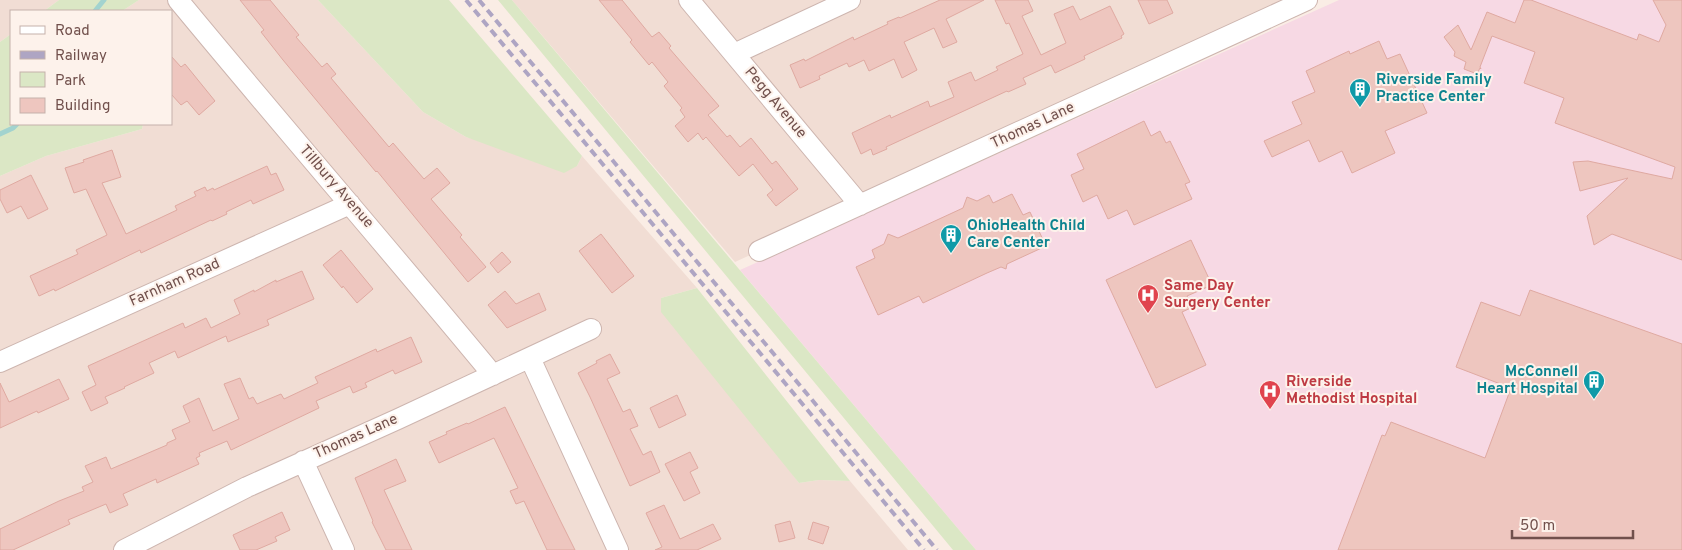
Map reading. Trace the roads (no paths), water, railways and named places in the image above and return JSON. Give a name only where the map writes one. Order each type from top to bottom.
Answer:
[{"type":"street","name":"Tillbury Avenue","points":[[178,0],[493,375]]},
{"type":"street","name":"Pegg Avenue","points":[[689,0],[860,205]]},
{"type":"street","points":[[734,54],[850,0]]},
{"type":"street","name":"Thomas Lane","points":[[759,251],[1307,0]]},
{"type":"street","name":"Farnham Road","points":[[0,362],[350,204]]},
{"type":"street","name":"Thomas Lane","points":[[124,550],[247,487],[591,329]]},
{"type":"street","points":[[530,358],[618,550]]},
{"type":"street","points":[[303,461],[344,550]]},
{"type":"waterway","points":[[96,10],[104,0]]},
{"type":"waterway","points":[[0,134],[16,125]]},
{"type":"railway","points":[[466,0],[924,550]]},
{"type":"railway","points":[[479,0],[937,550]]},
{"type":"place","name":"Riverside Family Practice Center","points":[[1360,108]]},
{"type":"place","name":"OhioHealth Child Care Center","points":[[951,254]]},
{"type":"place","name":"Same Day Surgery Center","points":[[1148,314]]},
{"type":"place","name":"McConnell Heart Hospital","points":[[1594,400]]},
{"type":"place","name":"Riverside Methodist Hospital","points":[[1270,410]]}]
